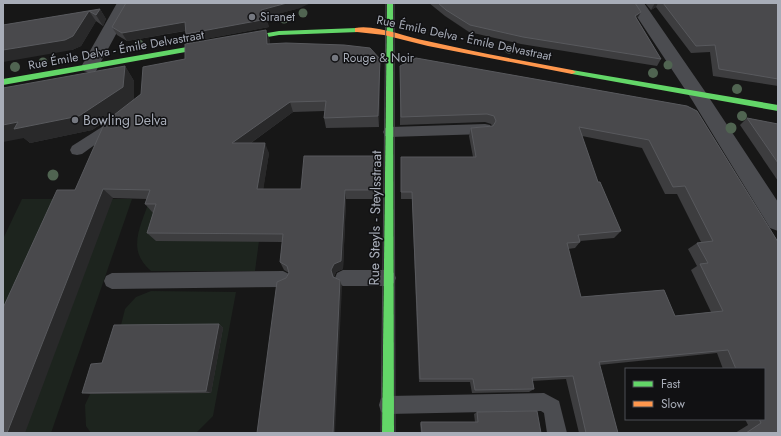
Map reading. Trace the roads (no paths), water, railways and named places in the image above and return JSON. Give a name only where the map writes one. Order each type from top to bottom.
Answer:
[{"type":"street","points":[[90,67],[125,3]]},
{"type":"street","name":"Rue Steyls - Steylsstraat","points":[[388,433],[390,3]]},
{"type":"street","points":[[636,3],[698,94],[778,221]]},
{"type":"street","name":"Rue Émile Delva - Émile Delvastraat","points":[[3,82],[245,38],[292,32],[371,30],[493,58],[778,108]]},
{"type":"lane","points":[[143,57],[143,72]]},
{"type":"lane","points":[[77,150],[127,116]]},
{"type":"lane","points":[[390,132],[485,129]]},
{"type":"lane","points":[[342,278],[388,278]]},
{"type":"lane","points":[[112,280],[283,279]]},
{"type":"lane","points":[[388,405],[544,402],[552,408],[556,433]]},
{"type":"tram line","points":[[381,433],[386,3]]},
{"type":"tram line","points":[[394,3],[395,433]]},
{"type":"place","name":"Siranet","points":[[252,17]]},
{"type":"place","name":"Rouge & Noir","points":[[335,58]]},
{"type":"place","name":"Bowling Delva","points":[[75,120]]}]
